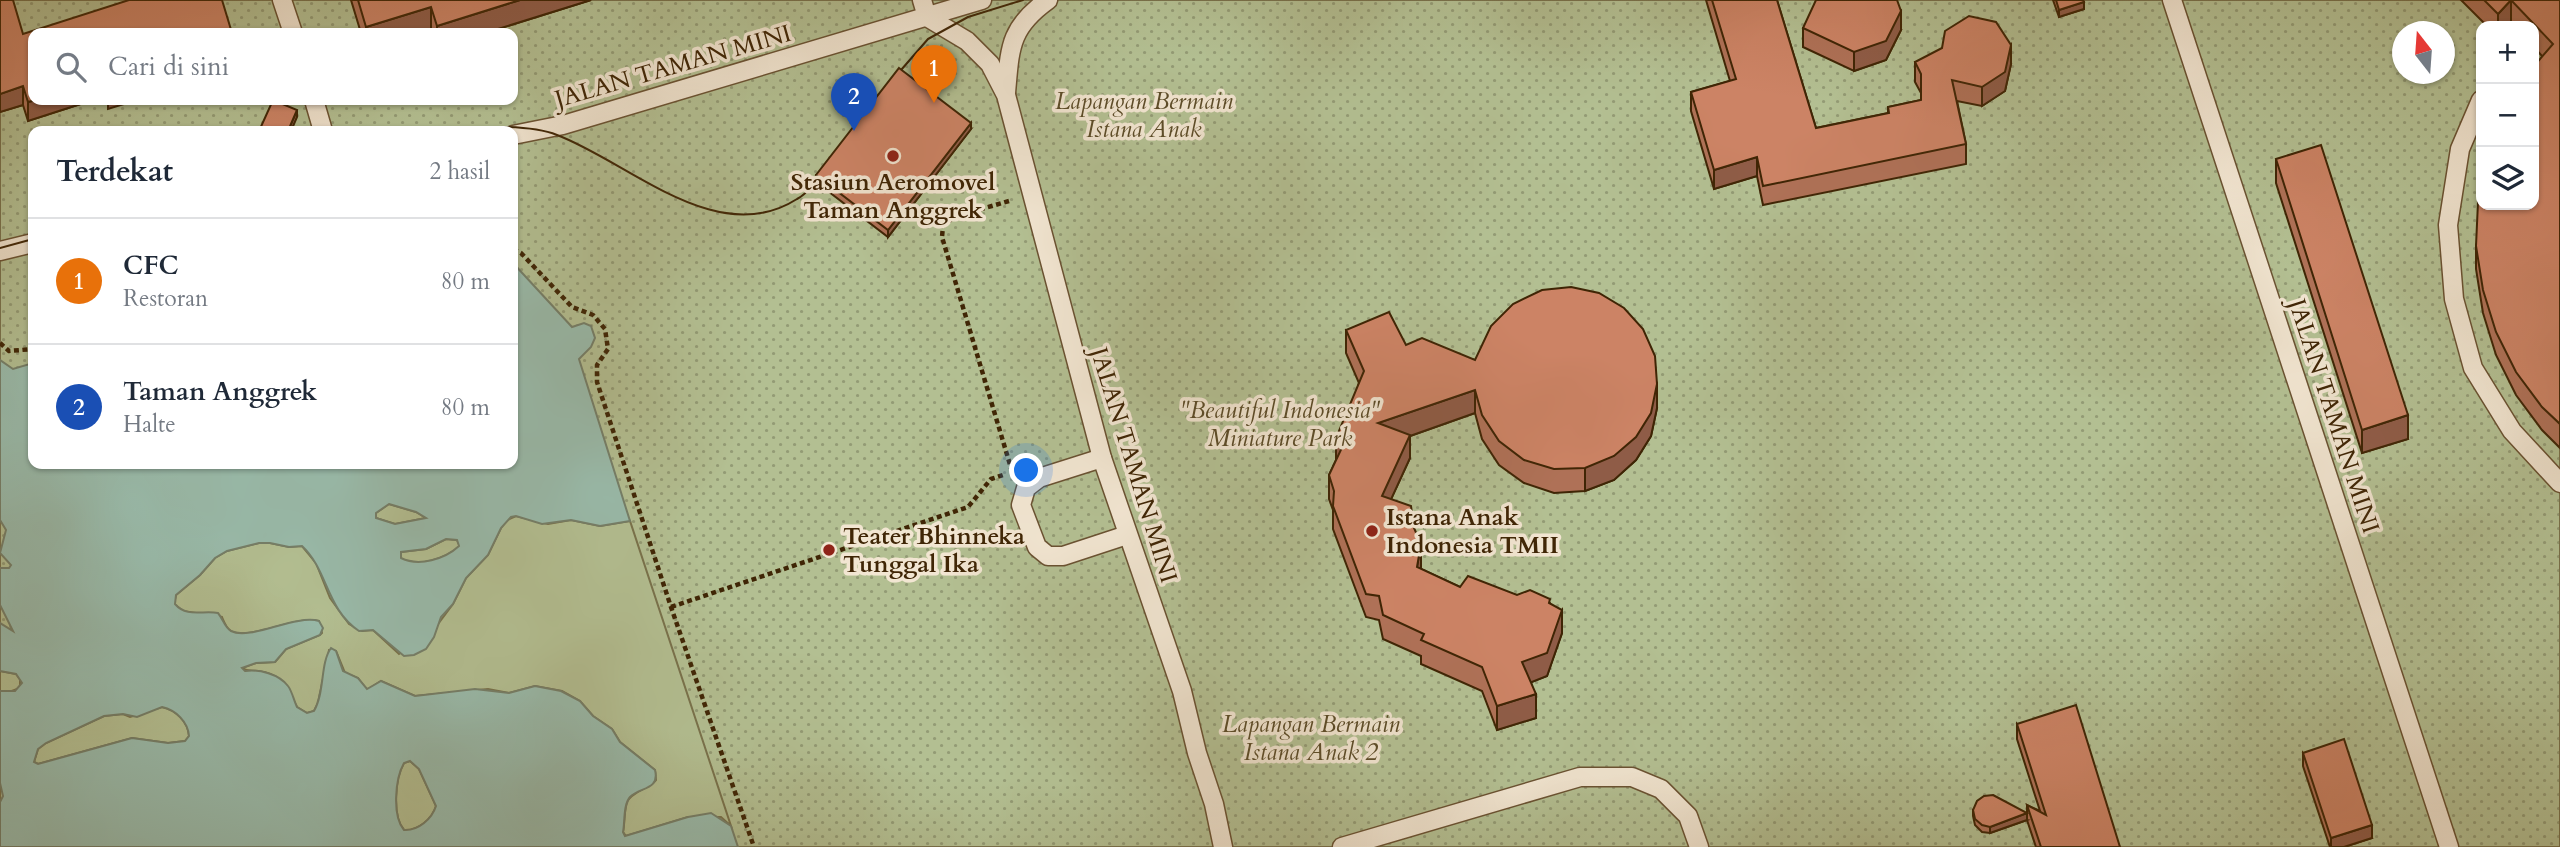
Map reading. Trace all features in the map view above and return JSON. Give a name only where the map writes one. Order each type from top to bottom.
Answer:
[{"type":"lane","points":[[282,0],[291,28]]},
{"type":"lane","name":"JALAN TAMAN MINI","points":[[518,134],[563,125],[924,9],[982,0]]},
{"type":"lane","name":"JALAN TAMAN MINI","points":[[1006,94],[1009,58],[1017,32],[1029,14],[1048,0]]},
{"type":"lane","name":"JALAN TAMAN MINI","points":[[2172,0],[2449,847]]},
{"type":"lane","name":"JALAN TAMAN MINI","points":[[924,9],[967,41],[990,64],[1006,94],[1102,458],[1182,691],[1197,753],[1214,804],[1223,847]]},
{"type":"lane","points":[[315,105],[322,126]]},
{"type":"lane","points":[[2476,112],[2460,149],[2448,225],[2455,299],[2473,368],[2512,431],[2560,483]]},
{"type":"lane","points":[[0,251],[28,244]]},
{"type":"lane","points":[[1102,458],[1039,478],[1026,488],[1021,505],[1037,547],[1048,556],[1063,556],[1127,536]]},
{"type":"lane","points":[[1342,847],[1580,777],[1632,777],[1661,789],[1688,816],[1699,847]]},
{"type":"path","points":[[671,607],[968,507],[991,479],[1012,472],[942,237],[943,226],[954,217],[1032,194]]},
{"type":"path","points":[[518,252],[572,307],[593,315],[605,329],[608,349],[597,365],[597,382],[754,847]]},
{"type":"path","points":[[0,343],[9,351],[28,349]]},
{"type":"green space","name":"\"Beautiful Indonesia\" Miniature Park","points":[[0,0],[2560,0],[2560,847],[0,847]]},
{"type":"green space","points":[[389,504],[426,518],[395,524],[376,518],[376,513]]},
{"type":"green space","points":[[516,516],[548,524],[571,520],[600,526],[630,521],[731,826],[721,817],[688,817],[626,836],[623,832],[627,802],[632,795],[656,780],[655,770],[620,742],[612,729],[593,716],[580,701],[562,691],[535,686],[509,693],[488,689],[415,696],[381,681],[367,690],[358,678],[345,673],[336,651],[329,650],[318,703],[314,711],[307,713],[297,707],[284,683],[274,675],[242,668],[256,663],[275,662],[286,649],[320,635],[322,633],[319,621],[298,621],[260,631],[239,633],[229,630],[222,617],[183,611],[174,604],[176,595],[215,558],[227,551],[259,543],[302,546],[316,563],[330,598],[349,624],[362,631],[373,630],[399,654],[438,624],[453,604],[466,578],[488,555],[501,528],[507,520]]},
{"type":"green space","points":[[446,539],[457,540],[460,546],[447,555],[424,562],[401,559],[401,552],[426,549]]},
{"type":"green space","points":[[0,671],[16,674],[20,679],[20,688],[9,692],[0,691]]},
{"type":"green space","points":[[162,707],[184,721],[189,736],[185,741],[168,743],[132,738],[38,764],[34,762],[38,749],[46,743],[104,716],[123,714],[130,717]]},
{"type":"green space","points":[[410,761],[419,769],[436,806],[424,823],[404,830],[396,807],[397,787],[404,763]]},
{"type":"shaded area","points":[[518,268],[572,327],[584,323],[591,326],[595,338],[591,347],[579,359],[630,521],[600,526],[571,520],[542,524],[511,517],[501,528],[488,555],[466,578],[453,604],[441,617],[434,637],[426,649],[414,655],[404,656],[373,630],[359,631],[348,622],[333,601],[311,556],[302,546],[259,543],[227,551],[215,558],[176,595],[175,604],[185,611],[218,613],[229,630],[239,633],[298,621],[319,621],[323,628],[320,635],[286,649],[275,662],[256,663],[242,668],[245,671],[262,672],[279,678],[289,688],[297,707],[307,713],[314,711],[320,695],[325,662],[331,648],[336,651],[343,671],[358,678],[367,689],[381,681],[415,696],[475,689],[509,693],[535,686],[561,691],[580,701],[593,716],[612,729],[620,742],[655,770],[655,781],[652,785],[628,800],[623,832],[625,836],[711,813],[731,826],[738,847],[0,847],[0,802],[3,796],[0,783],[0,691],[15,691],[22,683],[16,674],[0,671],[0,623],[13,631],[0,605],[0,568],[9,568],[11,565],[0,553],[6,530],[0,520],[0,360],[13,369],[28,364],[28,469],[518,469]],"holes":[[[389,504],[416,512],[426,518],[395,524],[376,518],[376,513]],[[446,539],[457,540],[459,546],[447,555],[424,562],[401,558],[401,552],[426,549]],[[162,707],[184,721],[189,736],[185,741],[168,743],[132,738],[38,764],[34,762],[38,749],[46,743],[104,716],[123,714],[137,717]],[[410,761],[419,769],[436,806],[424,823],[404,830],[398,816],[396,797],[401,770],[404,763]]]},
{"type":"building","points":[[0,0],[13,0],[23,34],[28,32],[28,102],[23,86],[0,94]]},
{"type":"building","points":[[129,0],[222,0],[230,28],[42,28]]},
{"type":"building","points":[[358,0],[520,0],[437,26],[431,7],[366,27]]},
{"type":"building","points":[[1712,0],[1777,0],[1816,128],[1889,113],[1888,107],[1921,100],[1921,74],[1915,62],[1942,48],[1945,31],[1969,16],[1996,22],[2011,45],[2005,72],[1982,87],[1952,80],[1966,144],[1763,186],[1757,157],[1714,170],[1691,92],[1736,79]]},
{"type":"building","points":[[1816,0],[1897,0],[1901,11],[1886,41],[1854,52],[1803,28]]},
{"type":"building","points":[[2056,0],[2083,0],[2084,2],[2059,10]]},
{"type":"building","points":[[2484,0],[2511,0],[2498,14]]},
{"type":"building","points":[[2511,0],[2560,0],[2560,424],[2542,407],[2516,372],[2496,332],[2483,290],[2476,246],[2478,210],[2539,210],[2539,60],[2553,44],[2539,29],[2539,21],[2531,21]]},
{"type":"building","name":"Stasiun Aeromovel Taman Anggrek","points":[[899,68],[971,123],[888,230],[816,175]]},
{"type":"building","points":[[271,105],[285,105],[297,110],[290,126],[261,126]]},
{"type":"building","points":[[2321,145],[2408,415],[2362,430],[2276,159]]},
{"type":"building","points":[[1571,287],[1599,293],[1624,308],[1643,329],[1655,356],[1657,384],[1651,413],[1636,437],[1614,456],[1585,468],[1554,469],[1524,460],[1499,441],[1482,415],[1475,390],[1378,423],[1410,435],[1382,496],[1411,506],[1414,528],[1421,544],[1417,567],[1460,587],[1468,576],[1517,595],[1530,590],[1550,599],[1549,603],[1562,610],[1547,653],[1522,662],[1536,694],[1497,706],[1482,667],[1421,640],[1424,634],[1383,615],[1379,596],[1366,594],[1333,506],[1334,491],[1329,475],[1347,437],[1343,435],[1336,438],[1364,371],[1346,330],[1389,312],[1406,345],[1422,338],[1475,360],[1491,326],[1513,304],[1542,290]]},
{"type":"building","points":[[2076,705],[2120,847],[2041,847],[2027,805],[2046,815],[2017,724]]},
{"type":"building","points":[[2344,739],[2372,825],[2331,838],[2303,753]]},
{"type":"building","points":[[1993,795],[2027,813],[1990,827],[1982,825],[1975,819],[1973,810],[1977,801],[1984,796]]},
{"type":"tram line","points":[[888,85],[928,39],[968,17],[1023,0]]},
{"type":"tram line","points":[[518,128],[557,135],[674,196],[705,208],[736,214],[767,212],[797,199],[810,188],[829,163]]},
{"type":"tram line","points":[[0,248],[28,240]]},
{"type":"place","name":"CFC","points":[[934,103]]},
{"type":"place","name":"Taman Anggrek","points":[[854,131]]},
{"type":"place","name":"Stasiun Aeromovel Taman Anggrek","points":[[893,156]]},
{"type":"place","name":"Istana Anak Indonesia TMII","points":[[1372,531]]},
{"type":"place","name":"Teater Bhinneka Tunggal Ika","points":[[829,550]]},
{"type":"park label","name":"Lapangan Bermain Istana Anak","points":[[1144,115]]},
{"type":"park label","name":"Lapangan Bermain Istana Anak 2","points":[[1311,738]]}]
